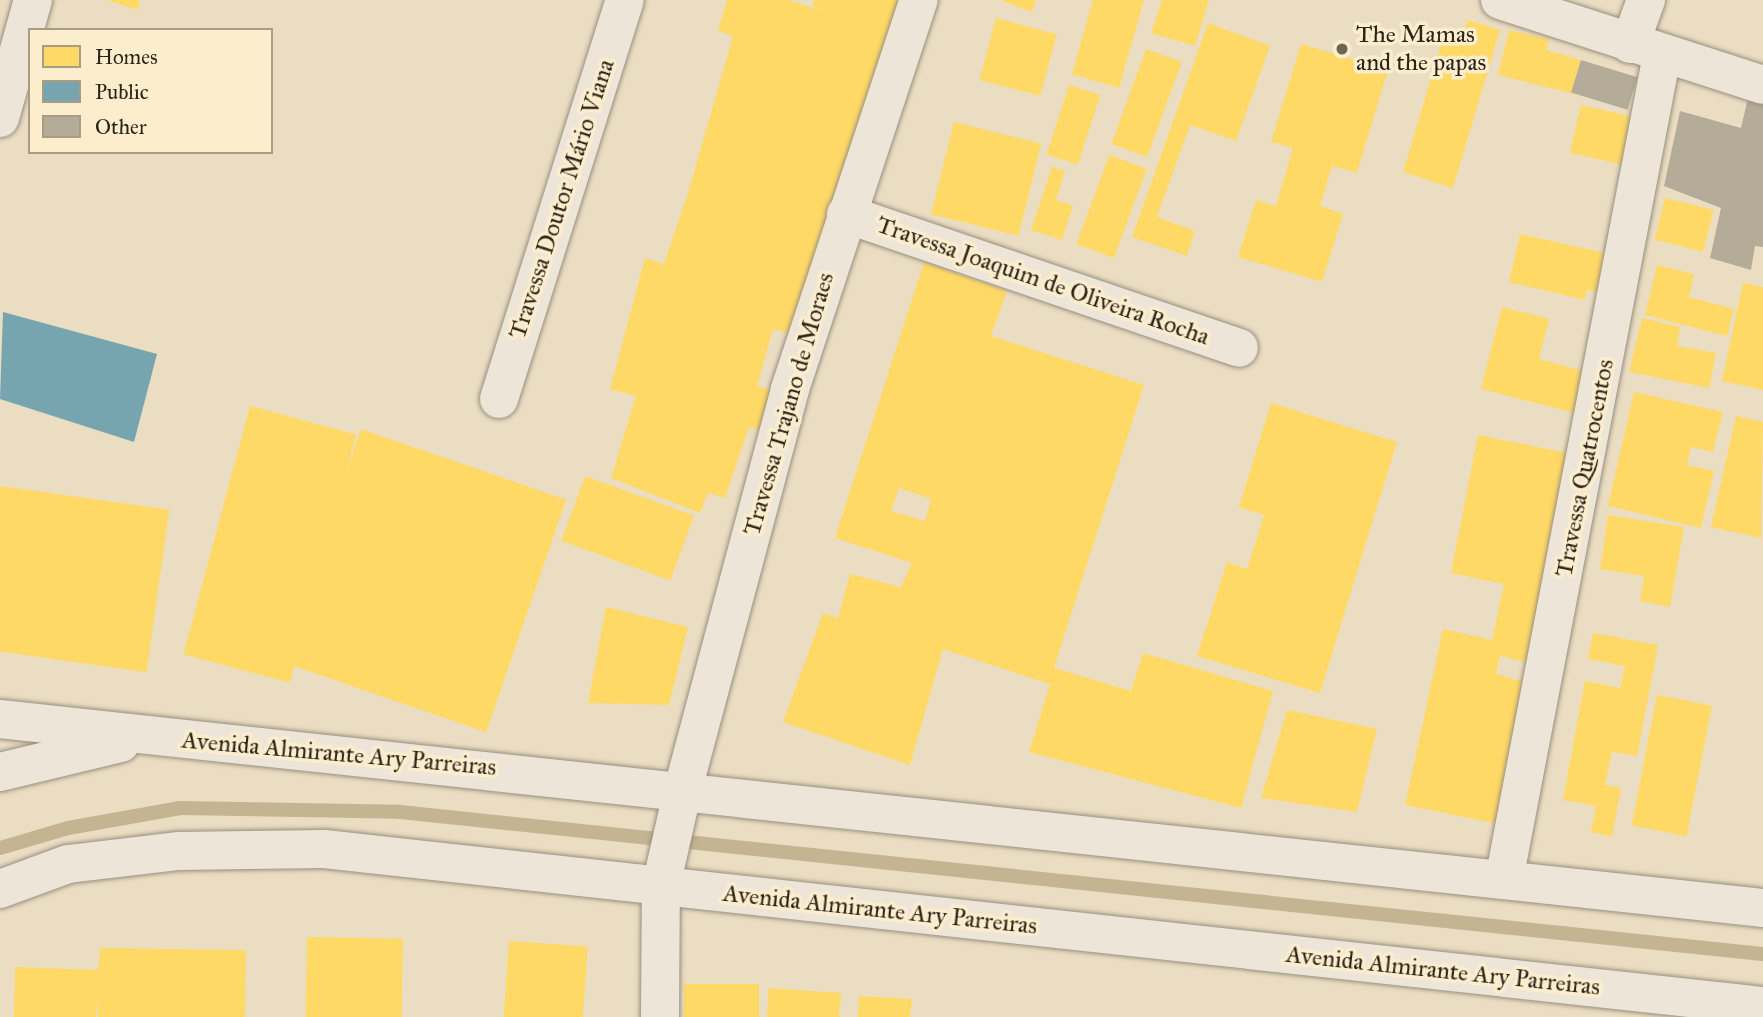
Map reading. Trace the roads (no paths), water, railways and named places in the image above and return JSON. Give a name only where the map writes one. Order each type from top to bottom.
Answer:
[{"type":"street","points":[[0,118],[33,0]]},
{"type":"street","name":"Travessa Doutor Mário Viana","points":[[499,399],[625,0]]},
{"type":"street","name":"Travessa Trajano de Moraes","points":[[660,1017],[665,873],[681,801],[790,389],[919,0]]},
{"type":"street","points":[[1500,0],[1763,85]]},
{"type":"street","name":"Travessa Quatrocentos","points":[[1504,880],[1646,49],[1646,0]]},
{"type":"street","name":"Travessa Joaquim de Oliveira Rocha","points":[[846,214],[1239,348]]},
{"type":"street","name":"Avenida Almirante Ary Parreiras","points":[[0,719],[681,801],[1504,880],[1763,908]]},
{"type":"street","points":[[0,772],[147,737]]},
{"type":"street","name":"Avenida Almirante Ary Parreiras","points":[[0,889],[68,864],[253,848],[324,849],[665,873],[1750,1009]]},
{"type":"waterway","points":[[0,848],[68,828],[180,808],[400,812],[1763,954]]},
{"type":"place","name":"The Mamas and the papas","points":[[1342,49]]}]
